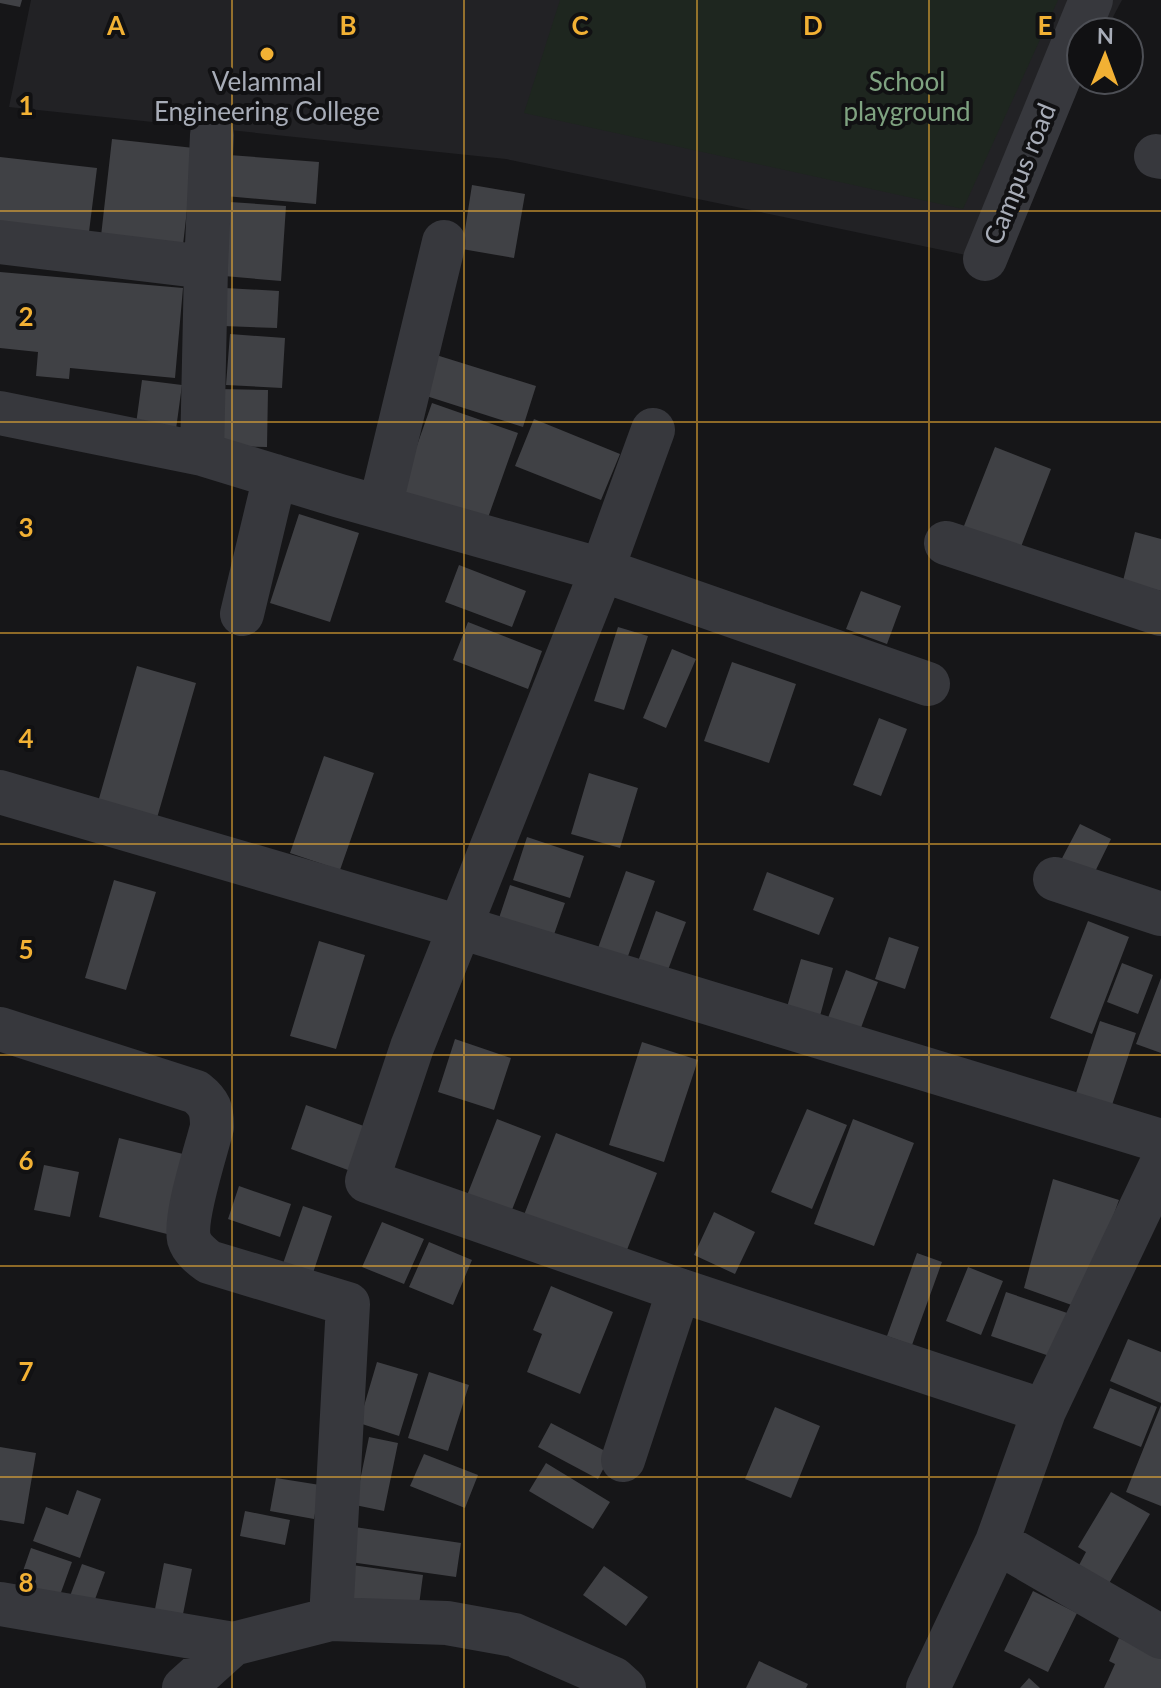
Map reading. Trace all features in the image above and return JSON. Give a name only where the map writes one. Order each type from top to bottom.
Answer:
[{"type":"street","name":"Campus road","points":[[985,259],[1091,0]]},
{"type":"street","points":[[202,454],[212,135]]},
{"type":"street","points":[[0,242],[206,267]]},
{"type":"street","points":[[380,507],[444,242]]},
{"type":"street","points":[[0,413],[202,454],[602,570],[928,684]]},
{"type":"street","points":[[653,430],[602,570],[412,1047],[367,1181],[679,1290],[1044,1411]]},
{"type":"street","points":[[242,614],[275,476]]},
{"type":"street","points":[[946,543],[1161,614]]},
{"type":"street","points":[[0,792],[460,927],[1161,1141]]},
{"type":"street","points":[[1055,879],[1161,914]]},
{"type":"street","points":[[0,1029],[196,1092],[207,1101],[212,1119],[189,1222],[189,1239],[195,1251],[209,1262],[348,1304],[331,1619]]},
{"type":"street","points":[[928,1688],[997,1542],[1044,1411],[1161,1165]]},
{"type":"street","points":[[623,1460],[679,1290]]},
{"type":"street","points":[[997,1542],[1161,1637]]},
{"type":"street","points":[[0,1604],[233,1644],[331,1619],[447,1623],[514,1635],[614,1679],[624,1688]]},
{"type":"street","points":[[184,1688],[233,1644]]},
{"type":"shaded area","points":[[31,0],[1122,0],[1114,16],[1065,16],[1065,70],[985,259],[506,159],[9,107]]},
{"type":"green space","name":"School playground","points":[[560,0],[1058,0],[963,209],[524,113]]},
{"type":"building","points":[[0,0],[22,0],[20,7],[0,3]]},
{"type":"building","points":[[112,139],[194,148],[183,245],[101,236]]},
{"type":"building","points":[[229,155],[319,162],[316,204],[225,196]]},
{"type":"building","points":[[0,157],[97,168],[88,240],[0,230]]},
{"type":"building","points":[[472,185],[525,194],[514,258],[462,249]]},
{"type":"building","points":[[230,202],[286,206],[281,281],[224,276]]},
{"type":"building","points":[[0,272],[183,288],[175,378],[70,368],[69,379],[36,376],[38,352],[0,348]]},
{"type":"building","points":[[225,288],[279,291],[277,328],[223,326]]},
{"type":"building","points":[[230,334],[285,338],[282,388],[226,385]]},
{"type":"building","points":[[433,354],[536,386],[523,427],[420,394]]},
{"type":"building","points":[[142,380],[182,385],[174,444],[134,439]]},
{"type":"building","points":[[219,389],[268,390],[267,447],[218,446]]},
{"type":"building","points":[[432,403],[518,433],[484,529],[398,499]]},
{"type":"building","points":[[534,419],[620,454],[601,500],[515,466]]},
{"type":"building","points":[[995,447],[1051,469],[1019,552],[962,531]]},
{"type":"building","points":[[299,514],[359,533],[330,622],[270,603]]},
{"type":"building","points":[[1135,532],[1161,539],[1161,591],[1123,581]]},
{"type":"building","points":[[459,565],[526,591],[512,627],[445,602]]},
{"type":"building","points":[[861,591],[901,606],[887,644],[846,629]]},
{"type":"building","points":[[468,622],[542,651],[528,689],[453,660]]},
{"type":"building","points":[[618,627],[648,636],[624,710],[594,701]]},
{"type":"building","points":[[672,649],[696,659],[666,728],[643,718]]},
{"type":"building","points":[[732,662],[796,684],[769,763],[704,741]]},
{"type":"building","points":[[137,666],[196,683],[157,818],[98,802]]},
{"type":"building","points":[[879,718],[907,729],[881,796],[853,785]]},
{"type":"building","points":[[324,756],[374,773],[340,870],[290,853]]},
{"type":"building","points":[[589,773],[638,788],[620,848],[571,834]]},
{"type":"building","points":[[1080,824],[1111,839],[1090,882],[1058,866]]},
{"type":"building","points":[[527,837],[584,856],[570,898],[513,880]]},
{"type":"building","points":[[626,871],[655,881],[623,970],[594,959]]},
{"type":"building","points":[[767,872],[834,898],[819,935],[753,910]]},
{"type":"building","points":[[114,880],[156,892],[126,990],[85,978]]},
{"type":"building","points":[[510,885],[565,903],[550,946],[496,927]]},
{"type":"building","points":[[656,911],[686,922],[665,978],[636,967]]},
{"type":"building","points":[[1088,921],[1129,937],[1092,1034],[1050,1018]]},
{"type":"building","points":[[889,937],[919,947],[905,989],[875,979]]},
{"type":"building","points":[[319,941],[365,955],[336,1049],[290,1036]]},
{"type":"building","points":[[801,959],[833,968],[820,1016],[787,1007]]},
{"type":"building","points":[[1122,963],[1153,975],[1138,1014],[1107,1002]]},
{"type":"building","points":[[846,970],[878,982],[855,1044],[823,1031]]},
{"type":"building","points":[[1161,978],[1161,1053],[1136,1044]]},
{"type":"building","points":[[1100,1021],[1136,1033],[1109,1114],[1073,1102]]},
{"type":"building","points":[[455,1039],[511,1058],[494,1110],[438,1092]]},
{"type":"building","points":[[642,1042],[698,1060],[664,1162],[609,1145]]},
{"type":"building","points":[[306,1105],[372,1129],[356,1173],[291,1149]]},
{"type":"building","points":[[807,1109],[847,1125],[812,1209],[771,1192]]},
{"type":"building","points":[[497,1119],[541,1136],[508,1220],[464,1203]]},
{"type":"building","points":[[853,1119],[914,1143],[874,1246],[814,1224]]},
{"type":"building","points":[[556,1133],[657,1173],[623,1260],[522,1220]]},
{"type":"building","points":[[119,1138],[203,1159],[183,1238],[99,1217]]},
{"type":"building","points":[[44,1165],[79,1172],[70,1217],[34,1210]]},
{"type":"building","points":[[1053,1179],[1119,1200],[1080,1308],[1024,1288]]},
{"type":"building","points":[[239,1186],[291,1204],[280,1237],[228,1219]]},
{"type":"building","points":[[303,1206],[332,1216],[308,1288],[278,1278]]},
{"type":"building","points":[[714,1212],[755,1232],[735,1274],[694,1255]]},
{"type":"building","points":[[382,1222],[424,1239],[404,1284],[362,1267]]},
{"type":"building","points":[[429,1242],[472,1260],[453,1305],[409,1287]]},
{"type":"building","points":[[917,1253],[942,1262],[912,1345],[887,1336]]},
{"type":"building","points":[[968,1267],[1003,1281],[981,1335],[946,1321]]},
{"type":"building","points":[[551,1286],[613,1312],[580,1394],[527,1372],[542,1334],[533,1330]]},
{"type":"building","points":[[1006,1292],[1076,1316],[1061,1360],[991,1336]]},
{"type":"building","points":[[1128,1339],[1161,1352],[1161,1403],[1110,1381]]},
{"type":"building","points":[[377,1362],[418,1374],[399,1436],[359,1423]]},
{"type":"building","points":[[429,1372],[469,1385],[448,1451],[408,1438]]},
{"type":"building","points":[[1110,1388],[1157,1407],[1141,1447],[1093,1428]]},
{"type":"building","points":[[1161,1405],[1161,1506],[1126,1492]]},
{"type":"building","points":[[775,1407],[820,1426],[791,1498],[745,1479]]},
{"type":"building","points":[[551,1423],[611,1454],[598,1479],[538,1447]]},
{"type":"building","points":[[369,1437],[398,1443],[384,1511],[355,1505]]},
{"type":"building","points":[[0,1447],[36,1453],[24,1524],[0,1520]]},
{"type":"building","points":[[424,1454],[478,1475],[465,1508],[410,1486]]},
{"type":"building","points":[[546,1463],[610,1502],[593,1529],[529,1491]]},
{"type":"building","points":[[276,1478],[320,1485],[314,1519],[270,1511]]},
{"type":"building","points":[[77,1490],[101,1499],[80,1558],[33,1541],[46,1507],[68,1515]]},
{"type":"building","points":[[1111,1492],[1150,1514],[1108,1585],[1078,1567],[1086,1552],[1078,1547]]},
{"type":"building","points":[[245,1511],[290,1520],[285,1545],[240,1536]]},
{"type":"building","points":[[348,1526],[461,1543],[456,1577],[343,1561]]},
{"type":"building","points":[[31,1548],[72,1562],[55,1609],[15,1594]]},
{"type":"building","points":[[164,1563],[192,1569],[183,1614],[155,1609]]},
{"type":"building","points":[[82,1564],[105,1572],[90,1613],[67,1604]]},
{"type":"building","points":[[352,1565],[423,1575],[417,1620],[346,1611]]},
{"type":"building","points":[[604,1566],[648,1597],[626,1626],[583,1595]]},
{"type":"building","points":[[1033,1591],[1077,1613],[1048,1672],[1004,1651]]},
{"type":"building","points":[[1119,1638],[1161,1657],[1161,1688],[1104,1688],[1115,1664],[1109,1661]]},
{"type":"building","points":[[759,1661],[808,1684],[806,1688],[746,1688]]},
{"type":"building","points":[[1029,1678],[1040,1688],[1020,1688]]},
{"type":"place","name":"Velammal Engineering College","points":[[267,54]]}]
